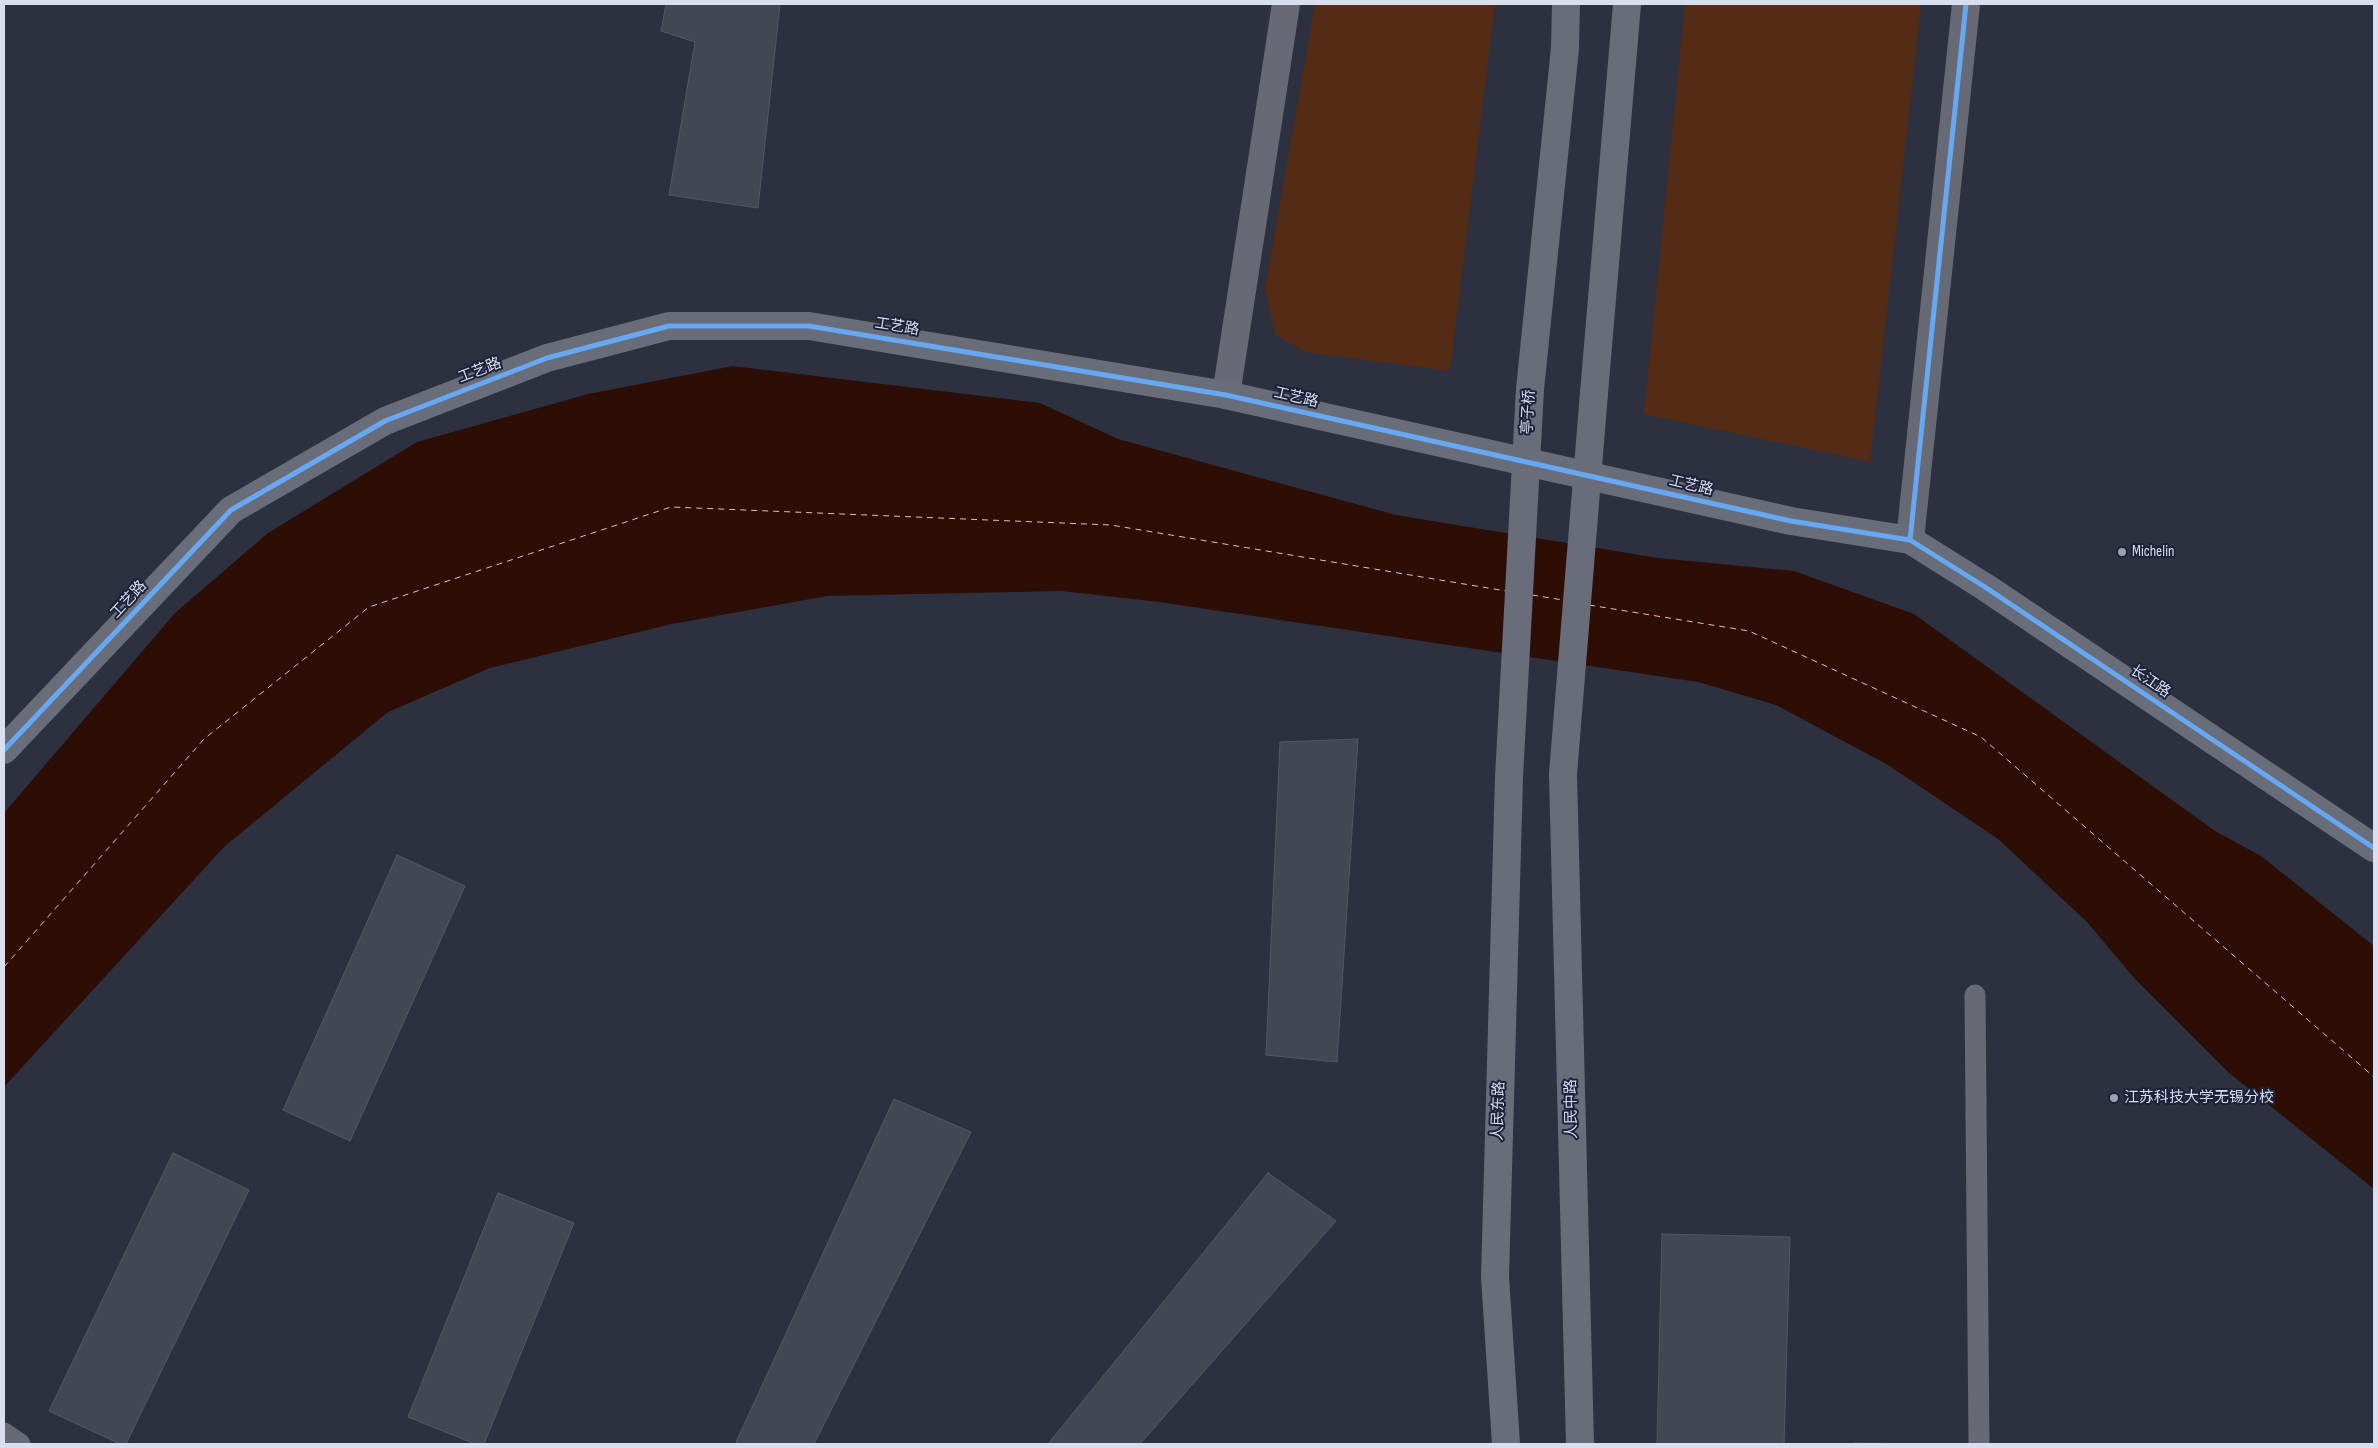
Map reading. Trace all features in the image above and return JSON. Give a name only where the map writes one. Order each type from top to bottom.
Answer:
[{"type":"main road","name":"亭子桥","points":[[1509,777],[1530,389],[1565,48],[1566,4]]},
{"type":"main road","name":"人民中路","points":[[1580,1444],[1563,774],[1627,4]]},
{"type":"main road","name":"工艺路","points":[[4,750],[231,510],[385,421],[547,358],[669,326],[809,326],[1226,395],[1791,520],[1910,540]]},
{"type":"main road","name":"长江路","points":[[1910,540],[1994,592],[2374,848]]},
{"type":"main road","name":"人民东路","points":[[1506,1444],[1494,1277],[1509,777]]},
{"type":"street","points":[[1226,395],[1286,4]]},
{"type":"street","points":[[1910,540],[1966,4]]},
{"type":"lane","points":[[1975,995],[1979,1444]]},
{"type":"lane","points":[[4,1433],[20,1444]]},
{"type":"shaded area","points":[[1315,4],[1495,4],[1450,371],[1305,352],[1275,334],[1265,289]]},
{"type":"shaded area","points":[[1685,4],[1921,4],[1870,462],[1644,414]]},
{"type":"shaded area","points":[[733,366],[1040,403],[1118,439],[1396,515],[1658,558],[1794,571],[1914,614],[2215,831],[2261,856],[2374,946],[2374,1189],[2229,1073],[2135,979],[2087,922],[1998,839],[1888,765],[1776,705],[1698,682],[1159,602],[1061,591],[827,596],[672,624],[490,668],[388,712],[224,847],[4,1087],[4,813],[175,613],[268,533],[417,442],[588,394]]},
{"type":"building","points":[[666,4],[780,4],[758,208],[669,195],[695,42],[661,31]]},
{"type":"building","points":[[1358,739],[1337,1062],[1266,1055],[1280,742]]},
{"type":"building","points":[[397,855],[465,886],[350,1141],[283,1110]]},
{"type":"building","points":[[894,1099],[971,1132],[814,1444],[741,1444],[736,1442]]},
{"type":"building","points":[[173,1153],[249,1190],[126,1444],[120,1444],[49,1411]]},
{"type":"building","points":[[1268,1173],[1336,1221],[1140,1444],[1048,1444]]},
{"type":"building","points":[[498,1193],[574,1223],[484,1444],[475,1444],[408,1417]]},
{"type":"building","points":[[1662,1234],[1790,1237],[1784,1444],[1657,1444]]},
{"type":"building","points":[[1855,1443],[1932,1444],[1855,1444]]},
{"type":"ferry route","points":[[4,967],[204,739],[369,607],[671,507],[1111,525],[1506,591]]},
{"type":"ferry route","points":[[1532,595],[1563,600]]},
{"type":"ferry route","points":[[1589,605],[1749,631],[1981,737],[2374,1077]]},
{"type":"cycle path","points":[[1910,540],[1966,4]]},
{"type":"cycle path","points":[[4,750],[231,510],[385,421],[547,358],[669,326],[809,326],[1226,395],[1791,521],[1910,540],[1985,587],[2374,848]]},
{"type":"place","name":"Michelin","points":[[2122,552]]},
{"type":"place","name":"江苏科技大学无锡分校","points":[[2114,1098]]}]
